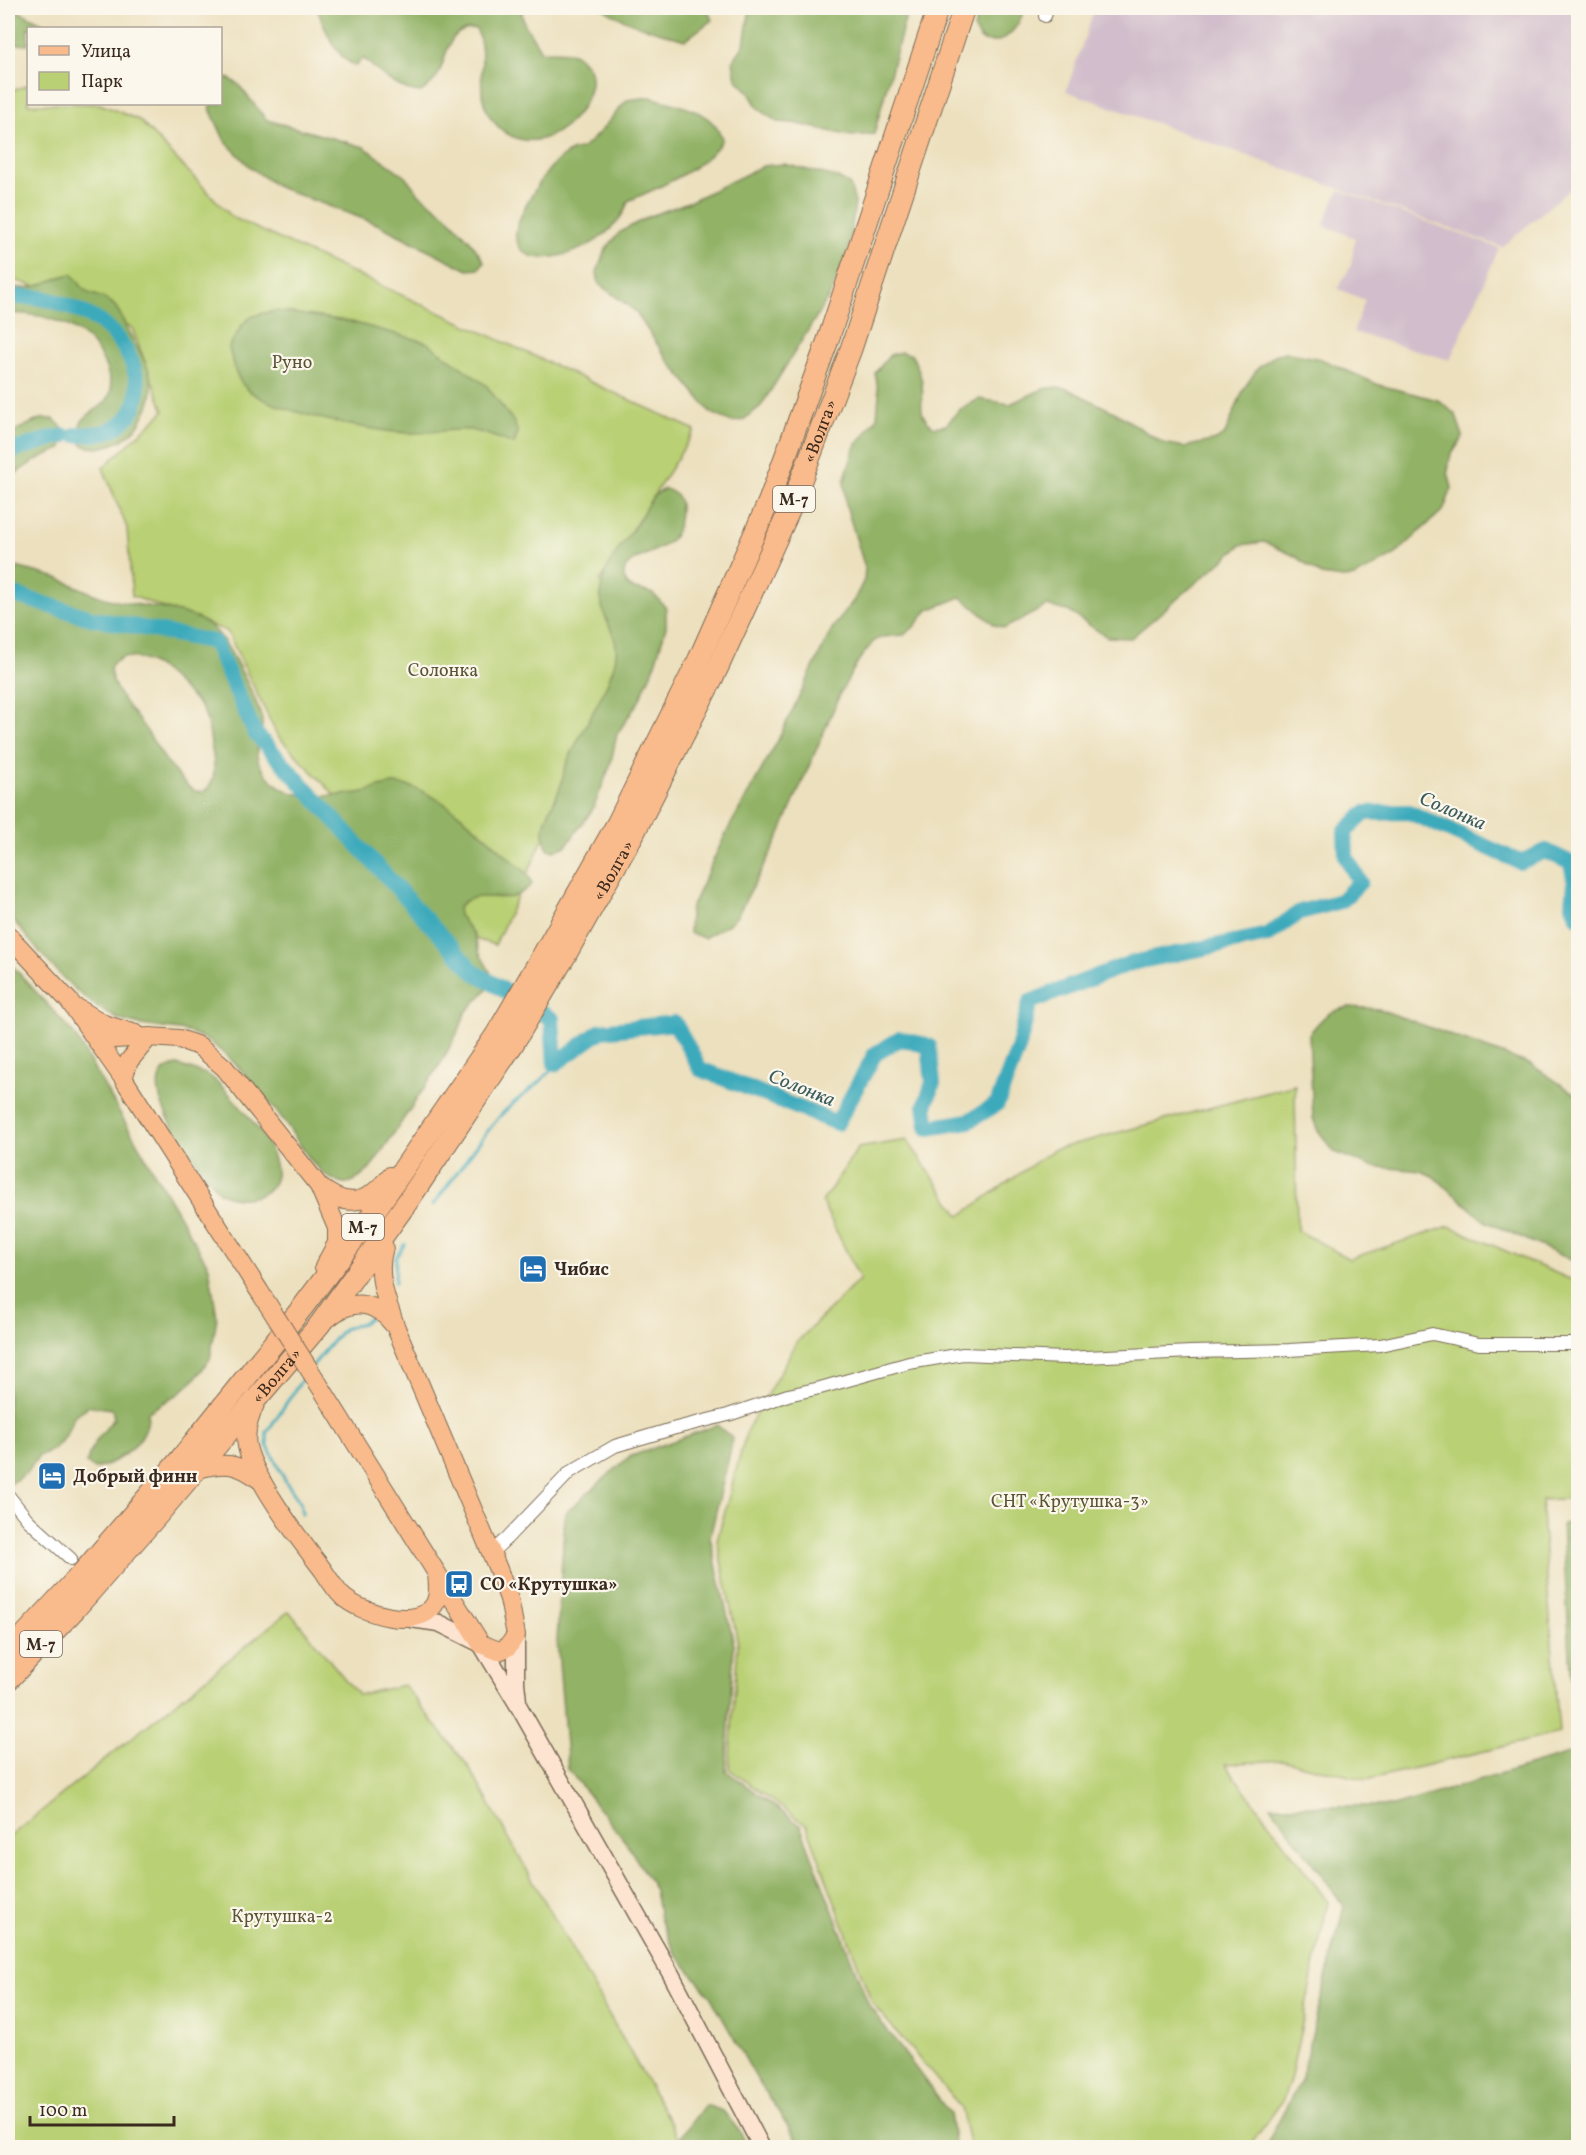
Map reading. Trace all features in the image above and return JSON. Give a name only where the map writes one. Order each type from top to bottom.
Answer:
[{"type":"highway","name":"«Волга»","points":[[553,958],[699,658],[769,501],[828,340],[938,8]]},
{"type":"highway","name":"«Волга»","points":[[553,958],[634,833],[718,668],[790,509],[851,349],[964,8]]},
{"type":"highway","name":"М-7","points":[[504,1040],[553,958]]},
{"type":"highway","name":"«Волга»","points":[[8,1653],[84,1571],[178,1462],[302,1308],[367,1222],[420,1143],[504,1040]]},
{"type":"highway","name":"«Волга»","points":[[8,1680],[75,1609],[327,1319],[408,1201],[504,1040]]},
{"type":"main road","points":[[8,935],[70,1002],[97,1040],[323,1391],[481,1644],[500,1651],[508,1647],[516,1635],[509,1599],[396,1328],[384,1292],[380,1271],[384,1247]]},
{"type":"main road","points":[[70,1002],[104,1024],[149,1037]]},
{"type":"main road","points":[[123,1078],[129,1061],[149,1037]]},
{"type":"main road","points":[[97,1040],[168,1038],[190,1042],[214,1057],[224,1066],[319,1186],[337,1228],[337,1243],[310,1289],[302,1308]]},
{"type":"main road","points":[[319,1186],[336,1199],[352,1201],[363,1199],[377,1191],[404,1158],[420,1143]]},
{"type":"main road","points":[[327,1319],[384,1247],[397,1228],[408,1201]]},
{"type":"main road","points":[[327,1319],[349,1305],[367,1306],[382,1313],[396,1328]]},
{"type":"main road","points":[[257,1399],[248,1422],[246,1439],[248,1450],[262,1481],[308,1550],[343,1596],[357,1607],[374,1613],[411,1618],[429,1611],[434,1606],[438,1587],[437,1574]]},
{"type":"main road","points":[[197,1469],[224,1464],[235,1465],[262,1481]]},
{"type":"street","points":[[491,1553],[570,1472],[615,1446],[788,1395],[909,1363],[963,1354],[1065,1358],[1380,1345],[1432,1334],[1479,1344],[1578,1344]]},
{"type":"street","points":[[8,1495],[28,1520],[71,1559]]},
{"type":"street","points":[[411,1618],[439,1623],[481,1644],[519,1705],[672,1976],[762,2148]]},
{"type":"street","points":[[516,1635],[516,1683],[519,1705]]},
{"type":"shaded area","points":[[1095,8],[1578,8],[1578,182],[1502,247],[1066,91]]},
{"type":"shaded area","points":[[1339,190],[1499,248],[1450,360],[1353,332],[1365,300],[1338,289],[1351,265],[1355,238],[1323,225]]},
{"type":"green space","points":[[8,8],[53,27],[27,27],[27,45],[8,43]]},
{"type":"green space","points":[[317,8],[521,8],[524,23],[541,51],[573,53],[584,62],[591,75],[589,92],[581,109],[567,125],[549,136],[530,140],[510,135],[491,118],[485,108],[482,51],[476,29],[466,30],[453,38],[437,78],[421,92],[412,91],[396,85],[363,58],[355,66],[347,61],[331,41]]},
{"type":"green space","points":[[602,8],[707,8],[712,20],[685,40],[632,23]]},
{"type":"green space","points":[[750,8],[908,8],[874,134],[851,136],[794,123],[777,122],[758,108],[748,91],[736,79],[733,61],[744,45]]},
{"type":"green space","points":[[981,8],[1024,8],[1019,22],[1009,35],[995,42],[988,42],[980,39],[974,28]]},
{"type":"green space","points":[[228,78],[238,84],[267,120],[364,147],[405,176],[419,194],[446,215],[471,242],[484,261],[479,269],[468,270],[377,224],[278,187],[250,167],[225,141],[211,111],[210,105],[222,105],[222,80]]},
{"type":"green space","name":"Руно","points":[[27,85],[27,105],[102,105],[139,120],[232,217],[695,430],[600,581],[638,647],[554,815],[495,945],[472,938],[277,735],[227,631],[132,596],[127,528],[103,468],[164,411],[132,328],[50,291],[8,278],[8,92]]},
{"type":"green space","points":[[650,97],[682,106],[711,121],[722,139],[716,149],[694,168],[628,201],[614,225],[581,249],[568,254],[541,258],[529,255],[521,249],[516,230],[523,210],[553,165],[571,151],[581,149],[589,143],[627,100]]},
{"type":"green space","points":[[784,164],[836,177],[850,185],[855,203],[848,251],[830,295],[761,406],[743,420],[732,422],[711,413],[667,359],[635,311],[599,284],[597,272],[605,250],[620,232],[648,217],[691,201],[763,166]]},
{"type":"green space","points":[[71,274],[87,292],[111,302],[116,307],[144,359],[151,379],[150,401],[137,427],[125,438],[104,447],[94,448],[82,445],[79,434],[84,419],[103,404],[111,390],[108,373],[97,350],[77,331],[64,324],[36,316],[8,313],[8,286],[33,287]]},
{"type":"green space","name":"Руно","points":[[277,311],[347,321],[426,342],[486,385],[514,422],[518,433],[514,444],[470,430],[410,433],[349,425],[300,413],[260,398],[247,389],[240,380],[229,347],[251,317]]},
{"type":"green space","points":[[901,352],[912,355],[916,363],[922,385],[922,410],[927,421],[934,427],[946,425],[959,410],[979,399],[1010,404],[1043,389],[1057,387],[1068,389],[1116,413],[1163,443],[1184,447],[1216,440],[1225,434],[1244,388],[1258,368],[1275,355],[1285,352],[1321,359],[1379,385],[1438,400],[1456,415],[1463,437],[1450,457],[1448,472],[1452,488],[1444,509],[1396,554],[1355,577],[1321,575],[1295,556],[1264,542],[1241,545],[1131,638],[1107,637],[1068,611],[1047,606],[1005,628],[995,625],[961,597],[928,610],[904,635],[882,637],[873,642],[859,660],[841,692],[776,843],[737,916],[729,924],[704,938],[689,933],[690,910],[725,835],[777,742],[832,629],[854,600],[864,580],[865,568],[846,505],[844,481],[855,447],[877,418],[879,395],[875,373],[890,355]]},
{"type":"green space","points":[[40,419],[53,419],[61,426],[65,436],[61,449],[33,462],[8,480],[8,434]]},
{"type":"green space","points":[[665,489],[674,493],[680,504],[676,533],[662,547],[631,562],[624,573],[629,587],[653,594],[666,608],[666,627],[654,667],[639,701],[617,734],[610,766],[593,809],[566,846],[554,851],[548,849],[545,840],[547,817],[561,785],[564,770],[609,678],[616,655],[614,638],[601,600],[603,579],[612,559],[648,503]]},
{"type":"green space","points":[[8,565],[60,579],[115,601],[175,611],[203,621],[214,629],[227,646],[260,711],[262,725],[257,747],[258,762],[274,782],[290,792],[314,796],[358,793],[393,784],[408,786],[454,810],[524,871],[532,884],[515,896],[476,897],[463,902],[458,908],[459,915],[474,935],[479,952],[493,977],[493,983],[465,1013],[460,1028],[441,1063],[370,1169],[358,1179],[347,1183],[334,1180],[317,1167],[269,1102],[243,1072],[219,1050],[192,1033],[126,1022],[100,1008],[57,972],[8,914]],"holes":[[[123,657],[142,659],[165,672],[197,702],[205,714],[214,768],[211,784],[203,792],[190,788],[176,773],[116,688],[110,670],[112,664]]]},
{"type":"green space","points":[[8,961],[74,1034],[209,1267],[217,1317],[210,1359],[195,1379],[177,1395],[148,1412],[144,1432],[132,1448],[105,1466],[95,1469],[87,1463],[94,1444],[114,1418],[112,1409],[89,1406],[75,1415],[65,1437],[54,1449],[39,1456],[26,1473],[10,1484],[8,1482]]},
{"type":"green space","points":[[1349,1007],[1379,1009],[1532,1065],[1578,1096],[1578,1263],[1485,1221],[1433,1176],[1421,1171],[1370,1166],[1334,1152],[1317,1129],[1313,1118],[1309,1034],[1326,1016]]},
{"type":"green space","points":[[177,1065],[208,1075],[231,1096],[264,1137],[270,1147],[276,1168],[276,1176],[268,1190],[252,1197],[234,1198],[219,1192],[198,1165],[172,1125],[162,1104],[158,1086],[162,1073]]},
{"type":"green space","name":"СНТ «Крутушка-3»","points":[[1295,1085],[1297,1230],[1349,1259],[1449,1226],[1578,1281],[1578,1498],[1541,1500],[1559,1733],[1366,1780],[1282,1760],[1225,1764],[1328,1902],[1290,2080],[1283,2100],[1249,2147],[970,2147],[961,2108],[872,2003],[807,1826],[729,1769],[738,1644],[717,1540],[747,1430],[797,1342],[860,1279],[822,1202],[858,1148],[907,1140],[960,1216],[1053,1150]]},
{"type":"green space","points":[[717,1425],[733,1439],[710,1537],[734,1645],[726,1771],[800,1825],[869,2006],[950,2114],[955,2147],[802,2147],[758,2081],[710,1996],[676,1954],[660,1919],[655,1890],[627,1844],[568,1769],[557,1640],[565,1513],[629,1457]]},
{"type":"green space","points":[[1578,1522],[1578,2147],[1265,2147],[1301,2080],[1344,1906],[1271,1806],[1393,1806],[1576,1752],[1562,1524]]},
{"type":"green space","name":"Крутушка-2","points":[[289,1611],[358,1695],[404,1685],[468,1766],[684,2147],[8,2148],[8,1838]]},
{"type":"green space","points":[[705,2105],[723,2111],[740,2132],[748,2147],[684,2147],[680,2137]]},
{"type":"waterway","name":"Солонка","points":[[8,297],[47,299],[87,315],[100,322],[112,333],[131,360],[138,391],[135,406],[126,418],[112,429],[95,434],[76,435]]},
{"type":"waterway","name":"Солонка","points":[[8,452],[64,436]]},
{"type":"waterway","name":"Солонка","points":[[8,593],[91,618],[214,642],[255,733],[474,972],[552,1019],[555,1064],[601,1031],[675,1023],[700,1069],[837,1123],[875,1054],[900,1039],[929,1046],[933,1083],[925,1106],[928,1128],[969,1121],[997,1104],[1018,1049],[1030,1002],[1131,963],[1268,935],[1300,912],[1341,901],[1360,882],[1346,857],[1345,832],[1365,813],[1409,812],[1520,862],[1546,851],[1571,863],[1575,883],[1573,905],[1578,917]]},
{"type":"waterway","points":[[433,1205],[501,1115],[543,1079],[555,1064]]},
{"type":"waterway","points":[[395,1283],[396,1257],[405,1244]]},
{"type":"waterway","points":[[313,1365],[343,1329],[363,1323],[370,1317]]},
{"type":"waterway","points":[[302,1514],[300,1502],[286,1482],[267,1445],[267,1432],[305,1375]]},
{"type":"place","name":"Чибис","points":[[533,1269]]},
{"type":"place","name":"Добрый финн","points":[[52,1476]]},
{"type":"place","name":"СО «Крутушка»","points":[[459,1584]]}]
